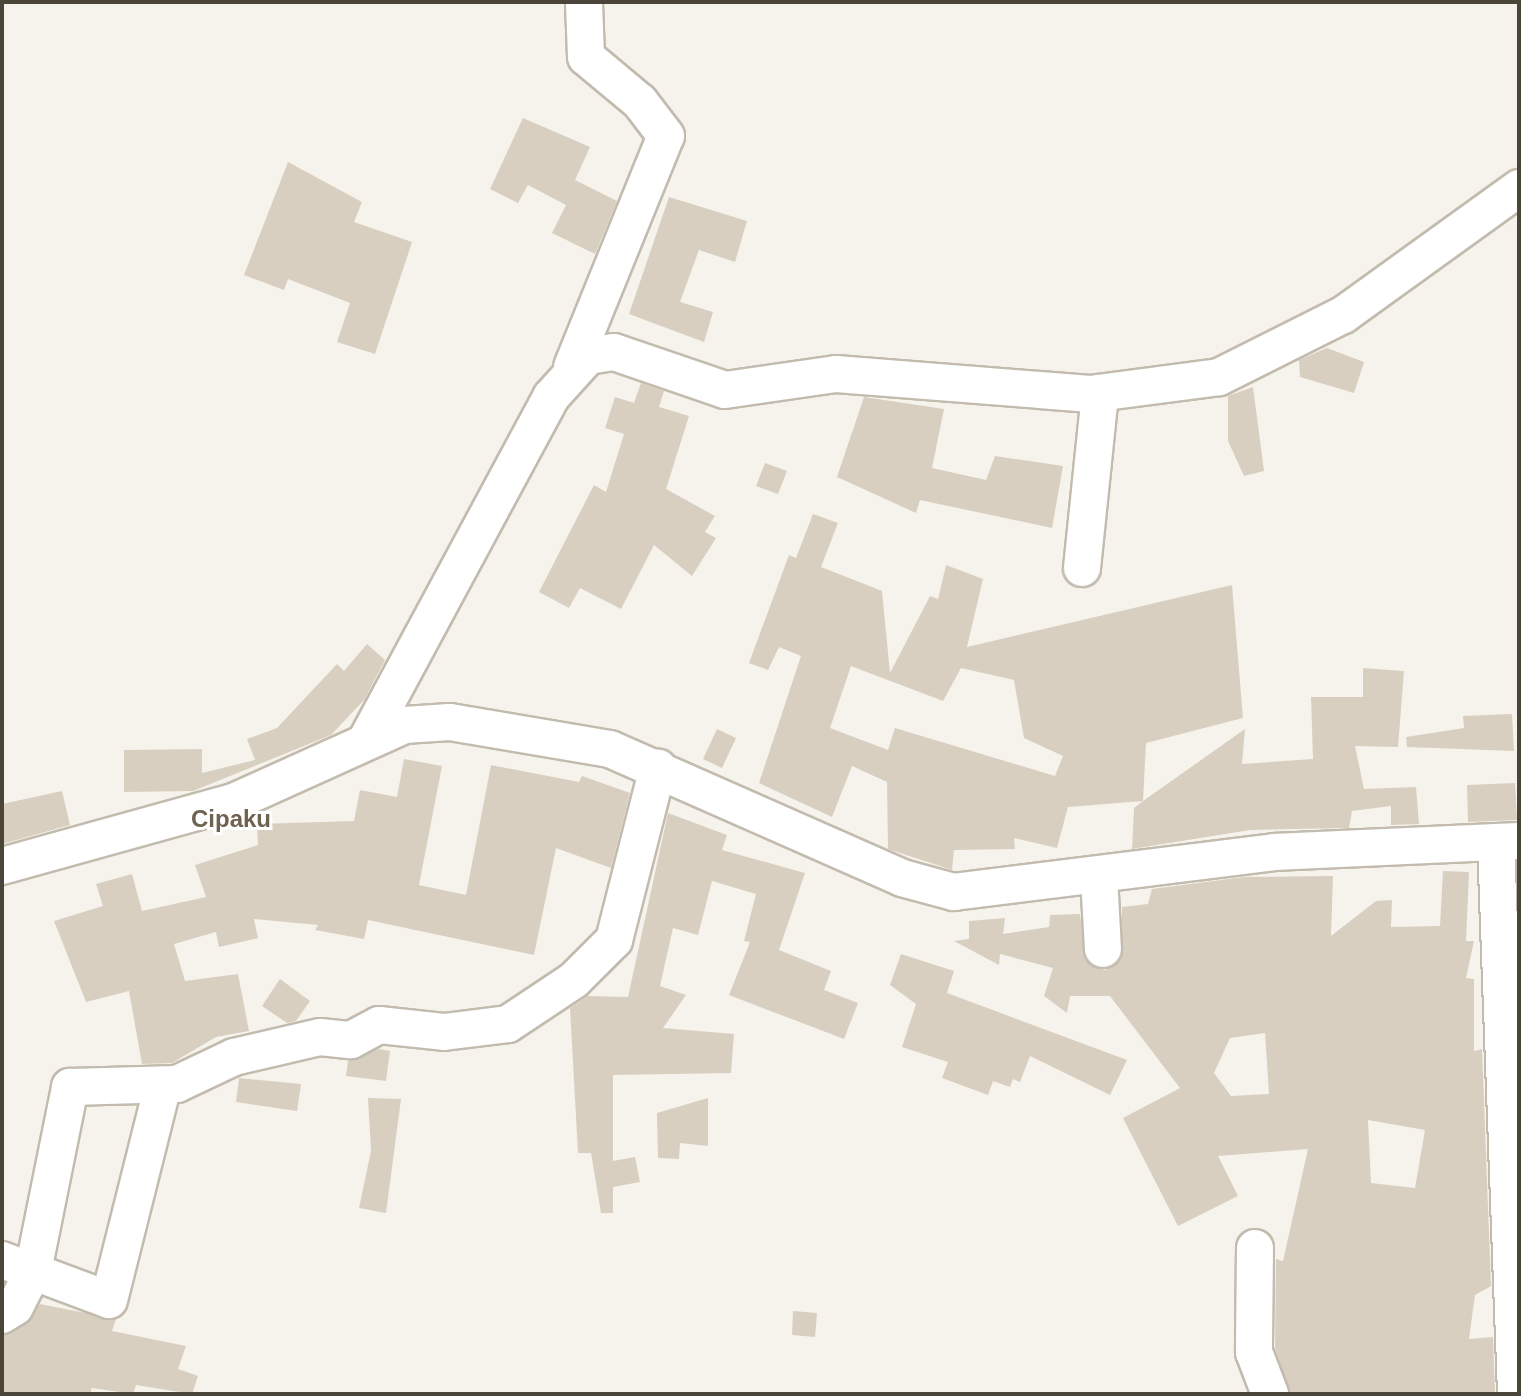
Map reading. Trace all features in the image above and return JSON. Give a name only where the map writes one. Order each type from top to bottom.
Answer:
[{"type":"street","points":[[367,739],[572,367],[666,136],[635,97],[586,57],[584,2]]},
{"type":"street","points":[[572,367],[599,352],[725,390],[836,374],[1100,393],[1229,375],[1291,347],[1447,246],[1519,188]]},
{"type":"street","points":[[1082,568],[1100,393]]},
{"type":"street","points":[[2,866],[236,801],[367,739],[404,725],[496,725],[563,737],[658,768],[925,887],[1004,891],[1275,852],[1508,841],[1516,1394]]},
{"type":"street","points":[[2,1315],[15,1307],[18,1266],[66,1091],[77,1084],[163,1085],[234,1057],[320,1037],[351,1040],[379,1025],[492,1030],[535,1008],[614,940],[658,768]]},
{"type":"street","points":[[1099,876],[1103,949]]},
{"type":"street","points":[[18,1266],[111,1294],[163,1085]]},
{"type":"street","points":[[1255,1248],[1254,1352],[1270,1394]]},
{"type":"building","points":[[523,118],[590,147],[575,180],[617,201],[595,254],[552,233],[566,205],[528,185],[518,203],[490,189]]},
{"type":"building","points":[[288,162],[362,202],[354,222],[412,242],[375,354],[337,342],[350,303],[288,279],[284,290],[244,275]]},
{"type":"building","points":[[669,197],[747,221],[735,262],[699,250],[680,302],[713,312],[704,342],[629,314]]},
{"type":"building","points":[[1327,348],[1364,362],[1354,393],[1300,377],[1299,360]]},
{"type":"building","points":[[641,383],[664,391],[659,407],[689,416],[666,489],[715,516],[705,532],[716,538],[692,576],[654,545],[621,609],[580,588],[569,608],[539,592],[594,485],[606,492],[624,434],[605,428],[615,397],[634,403]]},
{"type":"building","points":[[1253,387],[1264,471],[1244,476],[1228,441],[1228,396]]},
{"type":"building","points":[[864,397],[944,409],[932,468],[986,480],[995,456],[1063,466],[1052,528],[920,500],[916,513],[837,477]]},
{"type":"building","points":[[765,463],[787,471],[778,494],[756,486]]},
{"type":"building","points":[[813,514],[838,523],[821,567],[882,591],[890,673],[930,596],[938,599],[946,565],[983,579],[967,647],[1232,585],[1243,718],[1146,743],[1143,801],[1068,807],[1057,848],[1014,838],[1015,849],[954,850],[952,870],[888,849],[887,782],[852,766],[832,817],[759,783],[801,656],[779,647],[768,670],[749,663],[789,555],[796,558]],"holes":[[[851,666],[943,701],[961,668],[1014,680],[1024,738],[1063,756],[1055,776],[895,728],[888,750],[830,728]]]},
{"type":"building","points":[[367,644],[385,660],[364,700],[331,735],[193,791],[124,792],[124,750],[202,749],[202,773],[255,760],[247,739],[277,728],[337,664],[344,671]]},
{"type":"building","points":[[1363,668],[1404,671],[1398,747],[1355,746],[1364,789],[1416,787],[1419,824],[1391,825],[1391,806],[1352,811],[1349,828],[1250,830],[1132,849],[1134,808],[1245,729],[1242,764],[1313,759],[1311,697],[1363,697]]},
{"type":"building","points":[[1512,714],[1514,751],[1407,747],[1406,737],[1464,728],[1463,716]]},
{"type":"building","points":[[717,729],[736,738],[722,768],[703,759]]},
{"type":"building","points":[[404,759],[442,766],[419,885],[466,895],[491,765],[579,782],[582,776],[630,793],[611,868],[556,848],[534,955],[368,920],[364,939],[315,930],[318,925],[254,919],[258,938],[219,947],[216,932],[174,944],[185,981],[238,974],[249,1031],[216,1037],[172,1063],[142,1064],[129,991],[86,1002],[54,921],[103,906],[96,884],[132,874],[142,911],[206,897],[195,865],[258,845],[257,824],[354,821],[360,790],[397,797]]},
{"type":"building","points":[[1515,783],[1517,820],[1468,822],[1467,785]]},
{"type":"building","points":[[62,791],[70,825],[2,844],[2,804]]},
{"type":"building","points":[[668,813],[727,835],[722,850],[805,873],[779,950],[831,971],[824,990],[858,1003],[844,1039],[729,995],[750,942],[744,941],[756,894],[712,881],[698,935],[673,928],[660,986],[686,995],[663,1028],[734,1034],[731,1073],[613,1075],[613,1161],[635,1157],[640,1182],[613,1187],[613,1213],[601,1213],[591,1153],[578,1153],[570,1008],[588,996],[628,997]]},
{"type":"building","points":[[1443,871],[1469,872],[1466,941],[1474,941],[1466,978],[1474,979],[1474,1051],[1482,1049],[1491,1286],[1475,1295],[1469,1339],[1493,1337],[1495,1394],[1290,1394],[1275,1348],[1276,1259],[1283,1261],[1308,1149],[1218,1156],[1238,1196],[1178,1226],[1123,1118],[1180,1088],[1110,996],[1070,996],[1067,1013],[1044,996],[1053,968],[1000,954],[999,965],[954,941],[969,939],[969,921],[1005,918],[1003,934],[1049,927],[1050,915],[1080,914],[1085,960],[1105,970],[1122,958],[1122,907],[1148,904],[1152,889],[1244,877],[1333,876],[1331,936],[1376,901],[1392,900],[1391,927],[1440,926]],"holes":[[[1265,1033],[1269,1094],[1231,1096],[1214,1073],[1230,1038]],[[1368,1120],[1425,1130],[1415,1188],[1371,1183]]]},
{"type":"building","points":[[901,954],[954,971],[947,993],[1127,1060],[1110,1095],[1030,1056],[1020,1082],[1013,1079],[1010,1087],[993,1081],[988,1095],[942,1078],[948,1062],[902,1047],[916,1004],[890,985]]},
{"type":"building","points":[[280,979],[310,1001],[296,1021],[287,1023],[262,1006]]},
{"type":"building","points":[[379,1049],[390,1051],[386,1081],[346,1076],[348,1061]]},
{"type":"building","points":[[239,1078],[301,1084],[297,1111],[236,1102]]},
{"type":"building","points":[[368,1098],[401,1099],[386,1213],[359,1208],[371,1151]]},
{"type":"building","points":[[708,1098],[708,1146],[680,1143],[679,1159],[658,1158],[657,1113]]},
{"type":"building","points":[[40,1304],[116,1319],[112,1331],[186,1346],[178,1369],[198,1376],[192,1394],[136,1385],[133,1394],[92,1388],[90,1394],[2,1394],[2,1336],[27,1324]]},
{"type":"building","points":[[793,1311],[817,1313],[815,1337],[792,1335]]},
{"type":"district","name":"Cipaku","points":[[231,819]]}]
